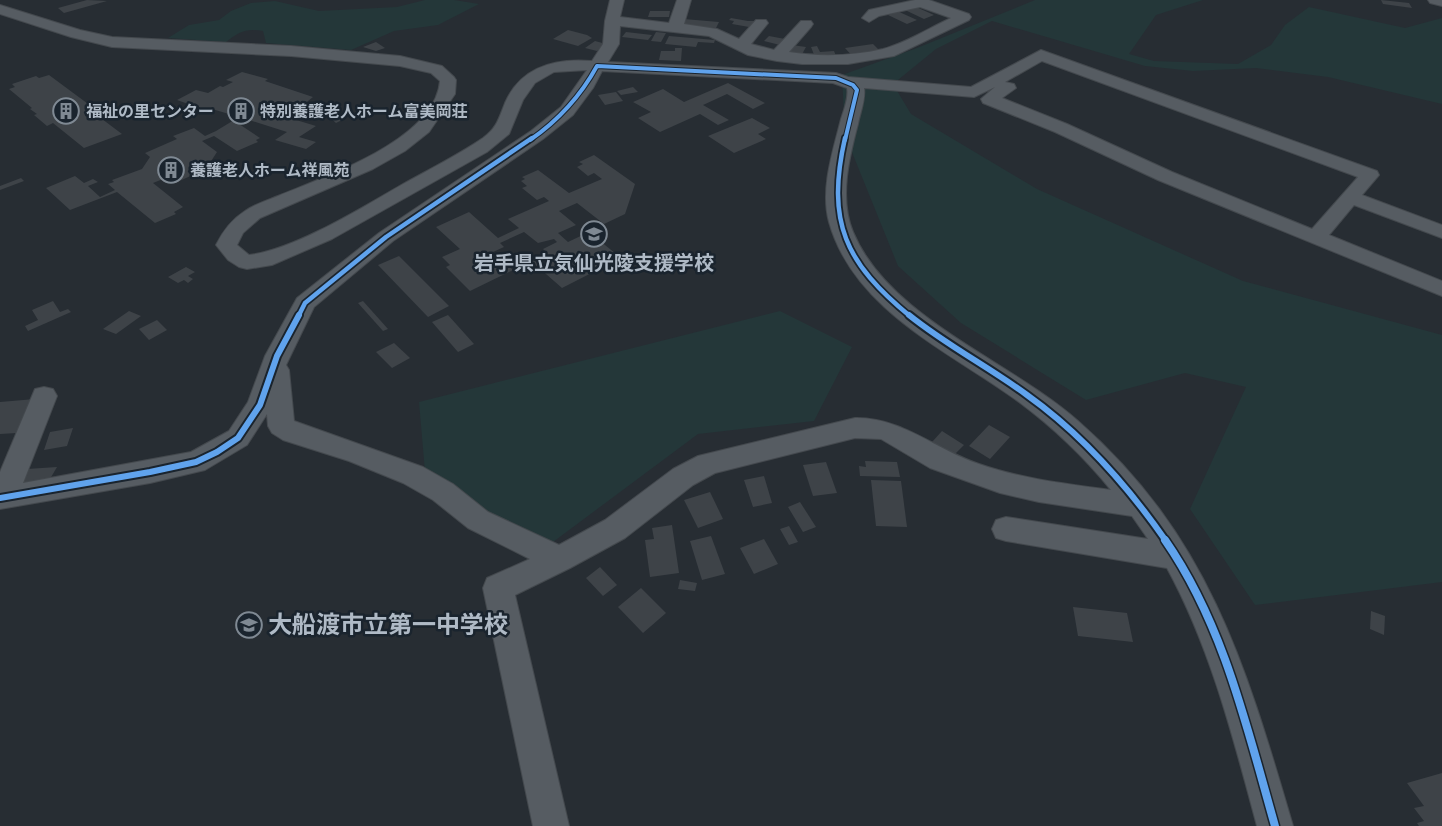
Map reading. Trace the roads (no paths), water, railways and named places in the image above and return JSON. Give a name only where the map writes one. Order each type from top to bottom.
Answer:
[{"type":"street","points":[[2,498],[196,462],[238,438],[260,405],[277,356],[305,303],[386,237],[537,135],[567,111],[585,88],[610,44],[617,0]]},
{"type":"street","points":[[675,28],[684,0]]},
{"type":"street","points":[[1435,0],[1442,2]]},
{"type":"street","points":[[612,21],[712,32],[754,52],[777,56],[848,59],[878,56],[964,17],[922,1],[874,13],[869,18]]},
{"type":"street","points":[[0,9],[76,34],[112,42],[291,51],[400,61],[436,69],[448,80],[447,94],[423,128],[399,147],[366,165],[253,214],[234,230],[226,245],[232,254],[248,262],[272,259],[311,242],[481,148],[503,130],[516,98],[528,78],[546,69],[569,64],[836,78],[847,82],[974,92],[1041,55],[1370,175],[1316,237]]},
{"type":"street","points":[[741,46],[761,22]]},
{"type":"street","points":[[777,56],[806,24]]},
{"type":"street","points":[[847,82],[857,90],[838,181],[836,208],[845,237],[858,261],[879,288],[901,310],[936,337],[1026,394],[1067,427],[1103,462],[1140,506],[1175,556],[1206,613],[1232,678],[1275,826]]},
{"type":"street","points":[[992,82],[1008,88],[989,99],[1061,128],[1165,176],[1442,290]]},
{"type":"street","points":[[1350,197],[1442,232]]},
{"type":"street","points":[[277,356],[281,426],[292,433],[357,453],[413,475],[443,492],[478,520],[560,559]]},
{"type":"street","points":[[2,498],[44,396]]},
{"type":"street","points":[[551,826],[498,588],[560,559],[615,529],[683,477],[708,464],[855,428],[872,427],[893,432],[933,457],[991,479],[1140,506]]},
{"type":"street","points":[[1006,529],[1175,556]]},
{"type":"place","name":"福祉の里センター","points":[[66,111]]},
{"type":"place","name":"特別養護老人ホーム富美岡荘","points":[[241,111]]},
{"type":"place","name":"養護老人ホーム祥風苑","points":[[171,170]]},
{"type":"place","name":"岩手県立気仙光陵支援学校","points":[[594,234]]},
{"type":"place","name":"大船渡市立第一中学校","points":[[249,625]]}]
